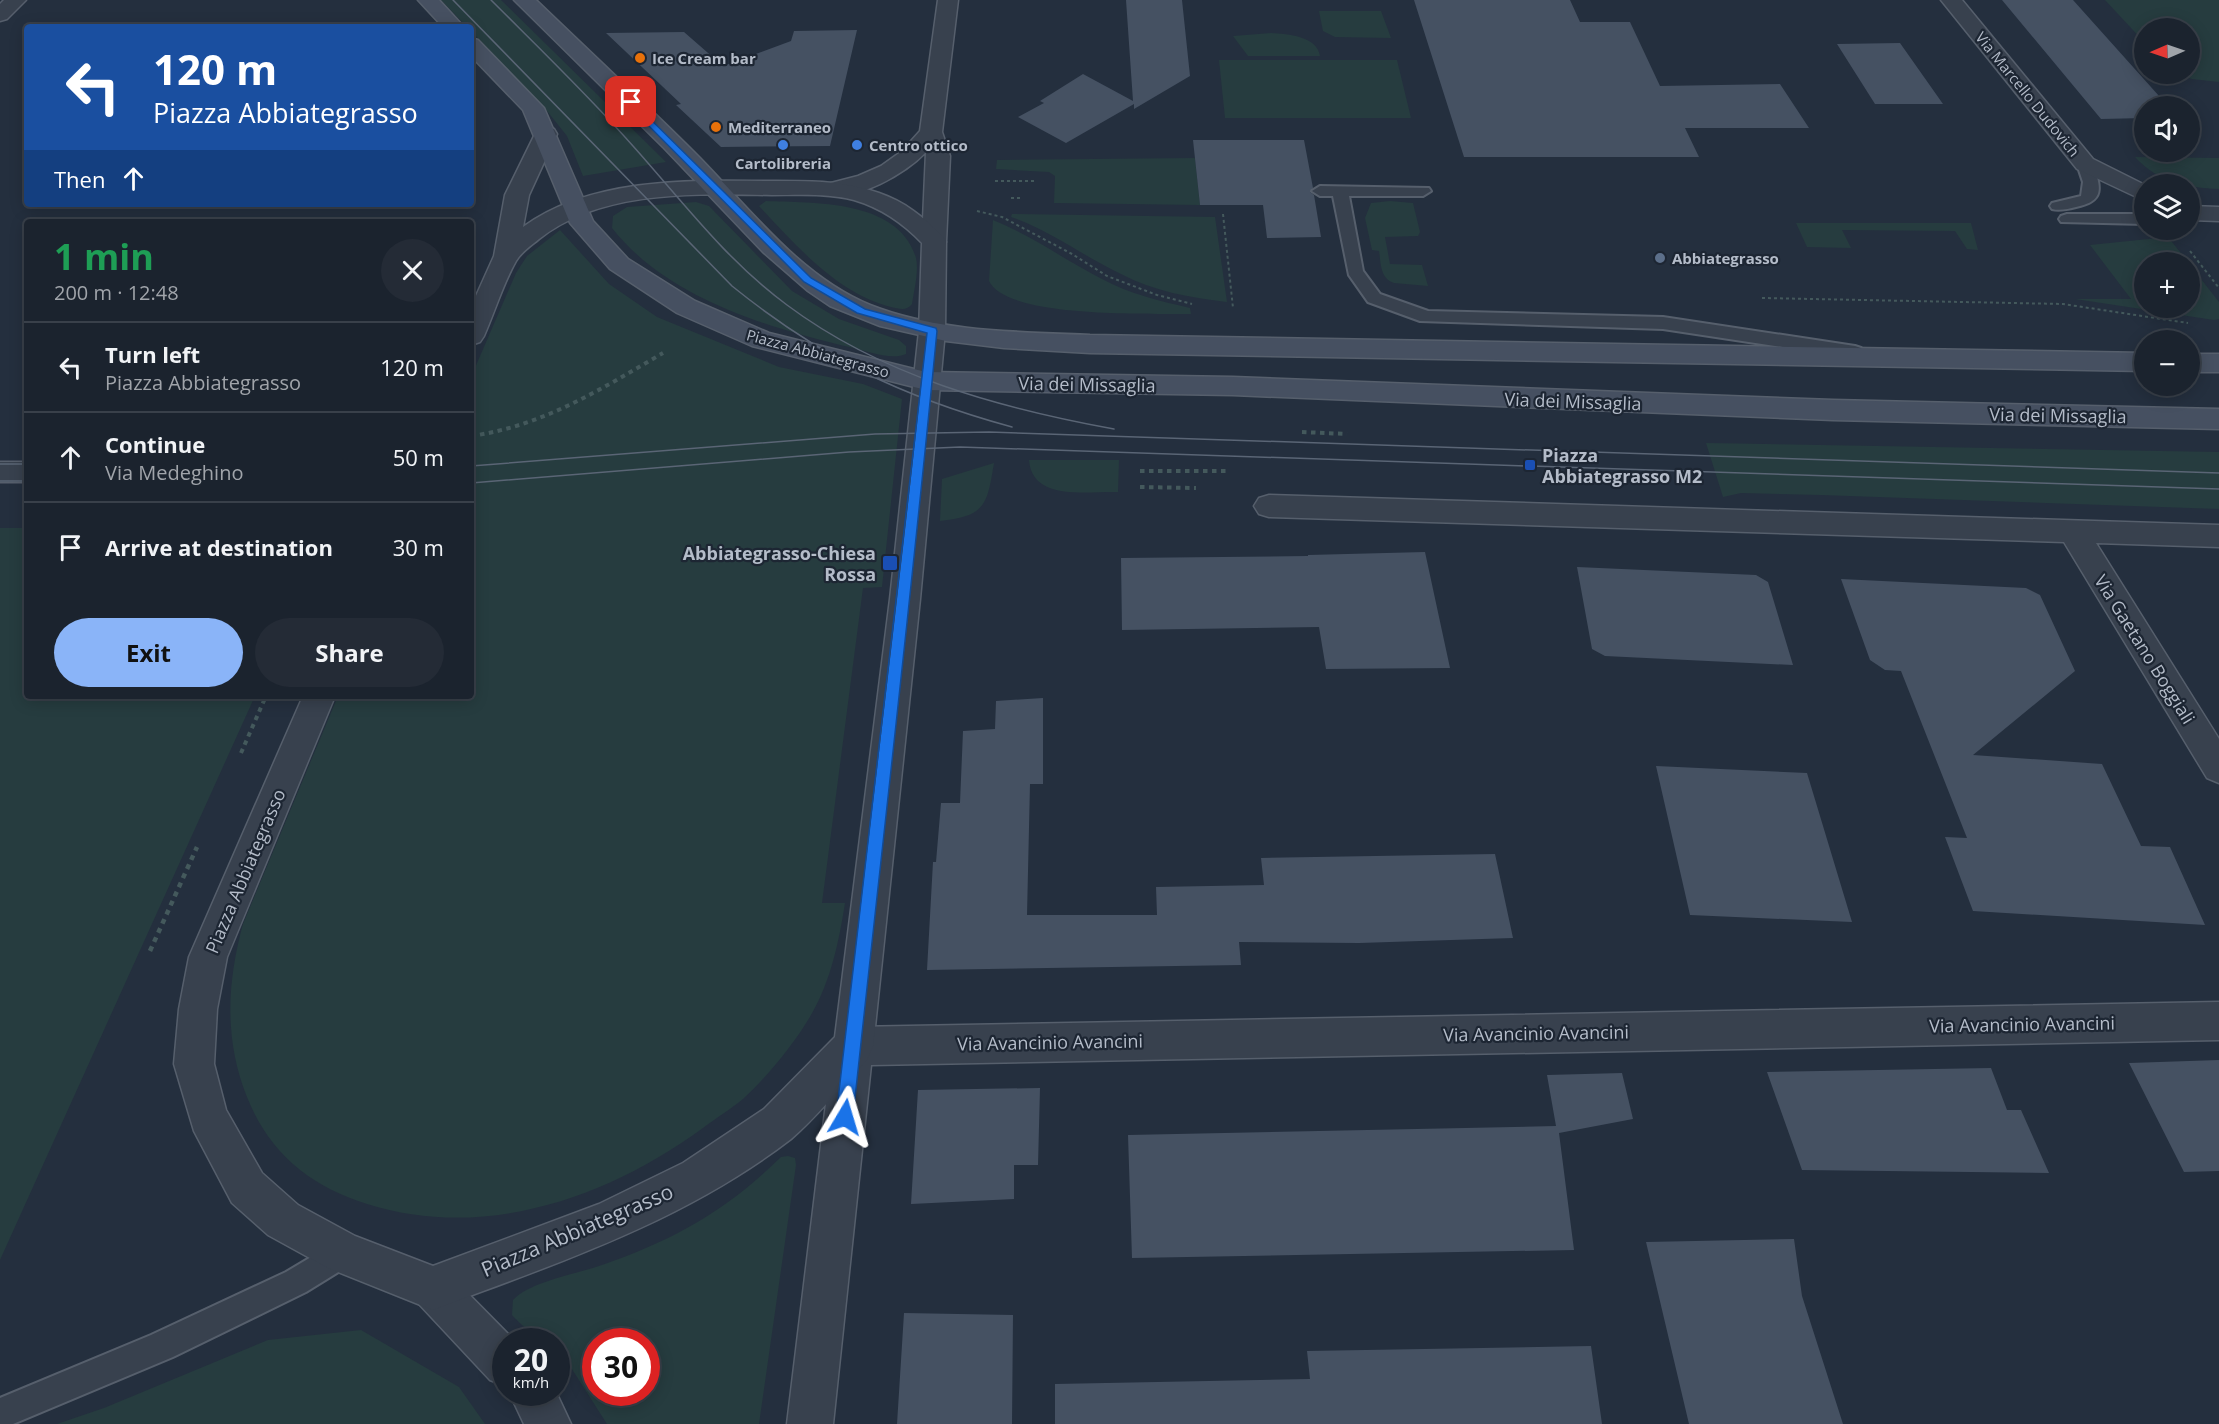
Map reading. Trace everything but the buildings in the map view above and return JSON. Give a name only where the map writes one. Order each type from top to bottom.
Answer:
[{"type":"main road","points":[[428,0],[451,24]]},
{"type":"main road","points":[[524,0],[807,280],[861,311],[932,331],[1021,342],[1079,344],[2134,362]]},
{"type":"main road","name":"Piazza Abbiategrasso","points":[[474,47],[533,108],[582,223],[619,264],[667,296],[718,323],[761,340],[926,381]]},
{"type":"main road","points":[[2200,363],[2219,363]]},
{"type":"main road","name":"Via dei Missaglia","points":[[926,381],[1233,387],[1833,410],[2219,419]]},
{"type":"street","points":[[0,15],[16,0]]},
{"type":"street","points":[[810,1424],[905,599],[932,331],[933,242],[939,156],[932,132],[948,0]]},
{"type":"street","name":"Via Marcello Dudovich","points":[[1951,0],[2085,164],[2134,188]]},
{"type":"street","points":[[835,189],[867,181],[896,169],[932,132]]},
{"type":"street","points":[[474,329],[506,256],[517,195],[546,134]]},
{"type":"street","points":[[506,256],[523,238],[543,224],[577,208],[642,194],[716,189],[835,189],[872,198],[895,208],[915,221],[933,242]]},
{"type":"street","points":[[2200,213],[2219,214]]},
{"type":"street","points":[[0,472],[24,472]]},
{"type":"street","points":[[1269,506],[2219,536]]},
{"type":"street","name":"Via Gaetano Boggiali","points":[[2072,530],[2219,768]]},
{"type":"street","name":"Piazza Abbiategrasso","points":[[318,699],[208,957],[198,1009],[194,1064],[208,1117],[247,1188],[283,1220],[343,1253],[433,1288],[492,1349]]},
{"type":"street","name":"Via Avancinio Avancini","points":[[853,1046],[2219,1021]]},
{"type":"street","name":"Piazza Abbiategrasso","points":[[433,1288],[608,1222],[698,1178],[778,1123],[853,1046]]},
{"type":"street","points":[[539,1406],[548,1424]]},
{"type":"lane","points":[[2085,164],[2092,193],[2066,218],[2134,220]]},
{"type":"lane","points":[[1320,191],[1423,191]]},
{"type":"lane","points":[[1340,191],[1355,271],[1374,298],[1426,317],[1663,323],[1892,358]]},
{"type":"lane","points":[[0,1414],[162,1346],[296,1282],[343,1253]]},
{"type":"path","points":[[994,182],[1037,181]]},
{"type":"path","points":[[1011,198],[1021,198]]},
{"type":"path","points":[[975,211],[1002,217],[1072,254],[1107,276],[1157,296],[1193,304]]},
{"type":"path","points":[[1223,214],[1233,308]]},
{"type":"path","points":[[2187,247],[2219,288]]},
{"type":"path","points":[[1760,298],[2063,304],[2196,324]]},
{"type":"path","points":[[1223,307],[1243,308]]},
{"type":"path","points":[[474,435],[516,428],[546,418],[663,353]]},
{"type":"path","points":[[1140,471],[1228,471]]},
{"type":"path","points":[[1140,487],[1196,488]]},
{"type":"path","points":[[241,753],[265,699]]},
{"type":"path","points":[[150,951],[198,847]]},
{"type":"green space","points":[[441,0],[501,0],[666,162],[583,176],[567,136],[543,106],[474,34],[474,24],[464,24]]},
{"type":"green space","points":[[2105,0],[2219,0],[2219,82],[2200,80],[2200,18],[2134,18],[2134,31]]},
{"type":"green space","points":[[1319,11],[1381,11],[1391,38],[1335,37],[1323,31]]},
{"type":"green space","points":[[1271,33],[1293,35],[1308,40],[1318,49],[1320,56],[1248,56],[1233,36]]},
{"type":"green space","points":[[1219,60],[1397,60],[1411,118],[1225,118]]},
{"type":"green space","points":[[1195,158],[1200,205],[1054,203],[1055,176],[1049,172],[996,169],[997,160]]},
{"type":"green space","points":[[2200,158],[2219,158],[2219,189],[2200,187],[2200,174],[2156,174],[2140,162],[2200,162]]},
{"type":"green space","points":[[766,201],[807,202],[852,208],[892,224],[907,239],[916,258],[917,275],[912,304],[906,309],[900,309],[852,291],[818,266],[759,206]]},
{"type":"green space","points":[[1390,201],[1413,203],[1420,232],[1418,236],[1385,237],[1390,264],[1422,265],[1428,286],[1389,281],[1382,270],[1379,251],[1372,250],[1365,218],[1371,203]]},
{"type":"green space","points":[[696,202],[709,206],[792,291],[839,319],[899,340],[906,346],[906,354],[886,356],[817,339],[752,319],[720,306],[689,291],[661,273],[635,252],[612,228],[613,216],[627,207]]},
{"type":"green space","points":[[1012,214],[1215,217],[1227,302],[1172,293],[1133,280],[1040,229],[1011,217]]},
{"type":"green space","points":[[993,220],[1123,289],[1190,308],[1191,314],[1115,313],[1051,308],[1023,302],[1001,293],[989,281]]},
{"type":"green space","points":[[1796,223],[1971,223],[1978,250],[1967,249],[1955,231],[1842,230],[1851,248],[1807,247]]},
{"type":"green space","points":[[560,230],[609,284],[657,317],[779,367],[863,384],[902,399],[882,587],[863,588],[822,903],[845,903],[829,975],[811,1015],[771,1070],[734,1106],[666,1153],[627,1175],[586,1193],[543,1206],[500,1215],[456,1218],[411,1214],[367,1204],[327,1188],[294,1165],[267,1135],[247,1097],[234,1054],[231,1033],[231,989],[243,924],[337,699],[474,699],[474,370],[516,273],[527,256]]},
{"type":"green space","points":[[2139,240],[2170,240],[2180,252],[2134,252],[2134,308],[2075,299],[2131,299],[2090,245]]},
{"type":"green space","points":[[2200,278],[2219,302],[2219,319],[2200,318]]},
{"type":"green space","points":[[1706,443],[2219,452],[2219,509],[1741,493],[1723,497]]},
{"type":"green space","points":[[1029,460],[1119,460],[1118,492],[1077,493],[1051,488],[1040,483],[1032,473]]},
{"type":"green space","points":[[994,463],[989,489],[982,506],[967,516],[940,521],[942,479]]},
{"type":"green space","points":[[0,528],[24,528],[24,699],[254,699],[0,1260]]},
{"type":"green space","points":[[781,1157],[795,1158],[796,1165],[759,1424],[607,1424],[596,1406],[660,1406],[660,1328],[582,1328],[582,1385],[570,1366],[570,1328],[526,1328],[512,1315],[513,1300],[521,1293],[542,1283],[602,1265],[676,1234],[719,1208]]},
{"type":"green space","points":[[361,1330],[459,1387],[485,1424],[57,1424],[104,1408],[268,1340]]},
{"type":"tram line","points":[[453,0],[732,286],[765,312],[864,372],[934,402],[1012,427]]},
{"type":"tram line","points":[[491,0],[599,108],[725,250],[765,288],[787,305],[824,330],[862,351],[943,386],[1028,411],[1114,429]]},
{"type":"tram line","points":[[474,466],[875,434],[989,432],[2219,473]]},
{"type":"tram line","points":[[474,483],[849,452],[960,447],[2219,489]]},
{"type":"tram line","points":[[0,464],[24,464]]},
{"type":"tram line","points":[[0,481],[24,481]]},
{"type":"place","name":"Ice Cream bar","points":[[640,58]]},
{"type":"place","name":"Mediterraneo","points":[[716,127]]},
{"type":"place","name":"Cartolibreria","points":[[783,145]]},
{"type":"place","name":"Centro ottico","points":[[857,145]]},
{"type":"place","name":"Abbiategrasso","points":[[1660,258]]},
{"type":"place","name":"Piazza Abbiategrasso M2","points":[[1530,465]]},
{"type":"place","name":"Abbiategrasso-Chiesa Rossa","points":[[890,563]]},
{"type":"route","points":[[631,102],[807,280],[861,311],[932,331],[905,599],[845,1117]]}]
